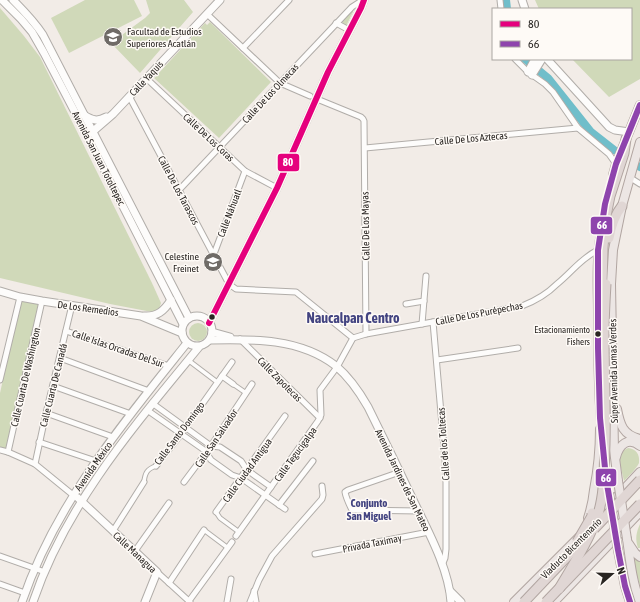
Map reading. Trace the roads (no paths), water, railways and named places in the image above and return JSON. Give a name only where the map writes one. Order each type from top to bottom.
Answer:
[{"type":"highway","points":[[560,595],[592,531],[601,497],[604,472],[606,421],[603,248],[605,221],[610,196],[624,153],[627,135]]},
{"type":"highway","points":[[578,540],[592,516],[602,458],[602,309],[611,227],[622,206]]},
{"type":"highway","name":"Viaducto Bicentenario","points":[[518,602],[640,476]]},
{"type":"highway","points":[[524,602],[640,480]]},
{"type":"highway","name":"Viaducto Bicentenario","points":[[546,602],[560,595],[640,504]]},
{"type":"main road","name":"Avenida San Juan Totoltepec","points":[[2,0],[32,32],[90,134],[189,318]]},
{"type":"main road","name":"Avenida San Juan Totoltepec","points":[[13,0],[26,12],[43,34],[84,115],[90,134],[171,300],[182,329]]},
{"type":"main road","name":"Calle Yaquis","points":[[90,134],[113,114],[220,0]]},
{"type":"main road","points":[[209,323],[277,188],[313,98],[328,72],[364,0]]},
{"type":"main road","points":[[531,72],[541,60],[608,127],[627,135]]},
{"type":"main road","name":"Súper Avenida Lomas Verdes","points":[[630,602],[625,586],[608,493],[600,418],[598,250],[605,204],[616,164],[639,109]]},
{"type":"main road","points":[[84,115],[91,120],[101,120],[113,114]]},
{"type":"main road","name":"Súper Avenida Lomas Verdes","points":[[640,142],[632,179],[622,206],[613,250],[611,284],[615,462],[631,571],[640,602]]},
{"type":"main road","name":"De Los Remedios","points":[[0,291],[20,297],[42,301],[140,316],[174,329],[182,329]]},
{"type":"main road","points":[[140,316],[149,316],[160,313],[171,300]]},
{"type":"main road","points":[[200,316],[209,323],[212,329],[211,336],[206,343],[199,347],[193,346],[187,343],[183,338],[182,329],[189,318],[200,316]]},
{"type":"main road","name":"Avenida Jardines de San Mateo","points":[[211,336],[293,345],[325,358],[337,367],[359,392],[368,407],[419,511],[442,565],[450,591],[451,602]]},
{"type":"main road","name":"Avenida México","points":[[22,602],[35,568],[50,536],[73,494],[113,437],[187,343]]},
{"type":"main road","name":"Avenida México","points":[[33,602],[59,541],[81,501],[152,403],[199,347]]},
{"type":"main road","points":[[613,391],[623,430],[634,438],[640,439]]},
{"type":"main road","points":[[578,540],[588,517],[594,495],[600,448],[600,418]]},
{"type":"main road","points":[[615,462],[618,450],[626,442],[633,442],[640,446]]},
{"type":"main road","points":[[103,451],[113,456]]},
{"type":"main road","points":[[514,602],[578,540],[640,472]]},
{"type":"main road","name":"Calle Managua","points":[[73,494],[157,572]]},
{"type":"main road","points":[[554,602],[639,514]]},
{"type":"main road","points":[[627,540],[635,553],[640,557]]},
{"type":"main road","points":[[145,602],[157,572]]},
{"type":"main road","points":[[450,591],[461,602]]},
{"type":"street","points":[[243,48],[289,0]]},
{"type":"street","name":"Calle De Los Olmecas","points":[[179,190],[336,23],[352,7],[364,0]]},
{"type":"street","points":[[206,14],[280,83],[313,98]]},
{"type":"street","points":[[336,23],[349,30]]},
{"type":"street","points":[[516,60],[553,92],[578,128],[609,154],[616,164]]},
{"type":"street","name":"Calle De Los Coras","points":[[146,78],[245,171],[277,188]]},
{"type":"street","name":"Calle De Los Tarascos","points":[[130,96],[229,284]]},
{"type":"street","name":"Calle De Los Mayas","points":[[313,98],[363,118],[366,334]]},
{"type":"street","name":"Calle De Los Aztecas","points":[[364,148],[578,128]]},
{"type":"street","name":"Calle Náhuatl","points":[[214,254],[245,171]]},
{"type":"street","points":[[632,179],[640,184]]},
{"type":"street","name":"Calle De Los Purépechas","points":[[353,338],[366,334],[522,306],[545,294],[584,259],[598,250]]},
{"type":"street","points":[[422,324],[426,276]]},
{"type":"street","points":[[229,284],[236,289],[296,292],[353,338]]},
{"type":"street","points":[[0,380],[20,297]]},
{"type":"street","name":"Calle Cuarta De Washington","points":[[8,452],[42,301]]},
{"type":"street","points":[[406,304],[424,301]]},
{"type":"street","name":"Calle Cuarta De Canadá","points":[[35,464],[72,305]]},
{"type":"street","name":"Calle de los Toltecas","points":[[433,322],[446,482],[446,549],[445,558],[442,565]]},
{"type":"street","name":"Calle Islas Orcadas Del Sur","points":[[66,331],[169,366]]},
{"type":"street","name":"Calle Tegucigalpa","points":[[237,534],[320,418],[320,390],[337,367],[353,338]]},
{"type":"street","name":"Calle Zapotecas","points":[[240,339],[320,418]]},
{"type":"street","points":[[436,360],[518,348]]},
{"type":"street","points":[[60,358],[149,391]]},
{"type":"street","points":[[188,360],[217,382]]},
{"type":"street","name":"Calle Santo Domingo","points":[[113,531],[144,482],[145,476],[150,468],[156,466],[181,434],[232,362]]},
{"type":"street","points":[[222,376],[246,393]]},
{"type":"street","name":"Calle San Salvador","points":[[184,482],[207,452],[252,384]]},
{"type":"street","points":[[53,386],[131,414]]},
{"type":"street","points":[[152,403],[211,446],[220,447],[241,461],[247,470],[271,487]]},
{"type":"street","points":[[147,410],[207,452],[212,460],[232,475],[241,478],[285,509]]},
{"type":"street","points":[[46,413],[113,437]]},
{"type":"street","name":"Calle Ciudad Antigua","points":[[216,512],[285,416]]},
{"type":"street","points":[[40,442],[96,462]]},
{"type":"street","points":[[0,450],[35,464],[73,494]]},
{"type":"street","points":[[279,505],[313,461]]},
{"type":"street","points":[[400,472],[345,492],[352,510],[419,511]]},
{"type":"street","points":[[250,602],[258,580],[276,551],[322,499],[322,486]]},
{"type":"street","points":[[135,551],[169,503]]},
{"type":"street","points":[[216,512],[220,518],[237,534]]},
{"type":"street","points":[[169,583],[204,530],[228,548]]},
{"type":"street","name":"Privada Taximay","points":[[315,554],[429,532]]},
{"type":"street","points":[[190,602],[232,542]]},
{"type":"street","points":[[0,556],[45,572]]},
{"type":"street","name":"Calle Managua","points":[[157,572],[190,602]]},
{"type":"street","points":[[227,602],[231,579]]},
{"type":"street","points":[[0,584],[25,593]]},
{"type":"street","points":[[254,590],[256,602]]},
{"type":"waterway","points":[[506,0],[507,8]]},
{"type":"waterway","points":[[526,60],[548,78],[591,132],[614,150]]},
{"type":"place","name":"Facultad de Estudios Superiores Acatlán","points":[[113,37]]},
{"type":"place","name":"Celestine Freinet","points":[[213,262]]},
{"type":"place","name":"Estacionamiento Fishers","points":[[598,334]]},
{"type":"district","name":"Naucalpan Centro","points":[[353,318]]},
{"type":"district","name":"Conjunto San Miguel","points":[[369,509]]}]
